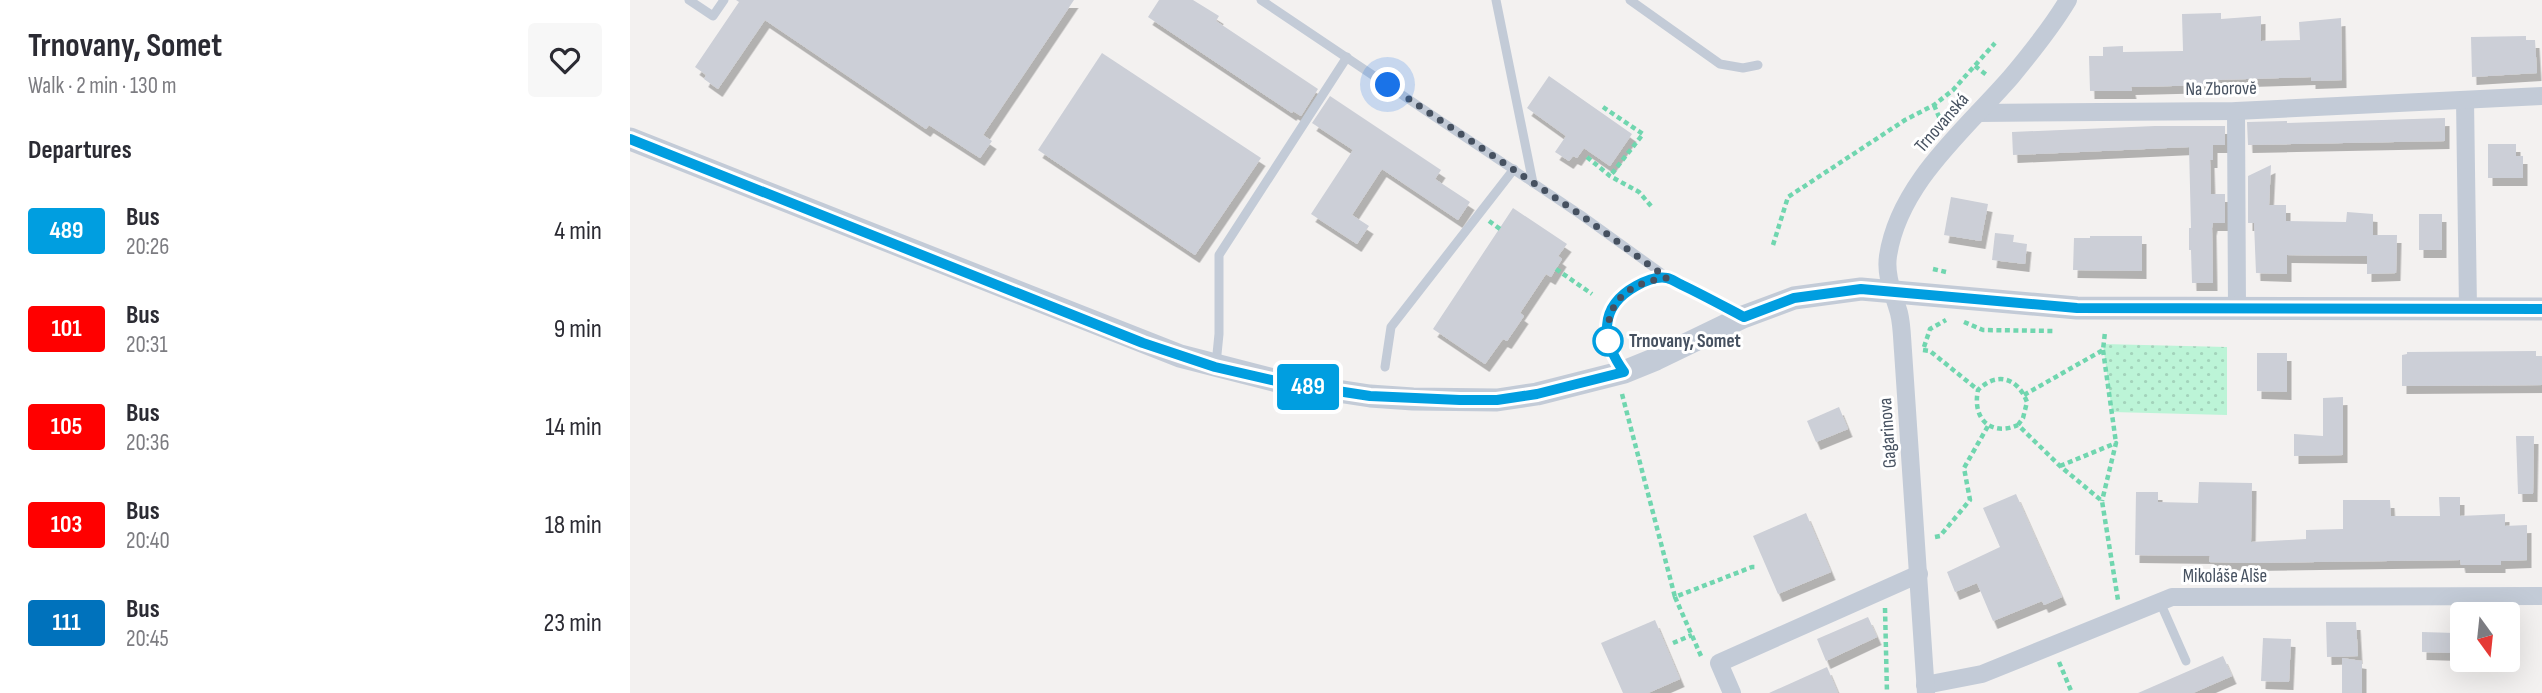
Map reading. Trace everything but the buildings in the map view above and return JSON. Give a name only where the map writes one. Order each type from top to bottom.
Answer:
[{"type":"street","name":"Trnovanská","points":[[1892,291],[1888,258],[1894,231],[1908,202],[1936,160],[2037,44],[2068,0]]},
{"type":"street","name":"Na Zborově","points":[[1978,113],[2236,111],[2542,96]]},
{"type":"street","points":[[2465,100],[2468,309]]},
{"type":"street","points":[[2236,111],[2237,309]]},
{"type":"street","points":[[630,139],[1143,343],[1215,367],[1285,383],[1370,396],[1497,400],[1537,394],[1620,373],[1744,317],[1794,298],[1861,289],[2077,308],[2542,309]]},
{"type":"street","name":"Gagarinova","points":[[1892,291],[1900,316],[1903,351],[1925,689]]},
{"type":"street","points":[[1732,693],[1719,663],[1919,574]]},
{"type":"street","name":"Mikoláše Alše","points":[[1925,689],[1982,674],[2172,597],[2542,596]]},
{"type":"lane","points":[[689,0],[713,16],[724,0]]},
{"type":"lane","points":[[1261,0],[1514,169],[1626,246],[1667,278],[1744,317]]},
{"type":"lane","points":[[1496,0],[1533,183]]},
{"type":"lane","points":[[1630,0],[1720,64],[1743,68],[1758,65]]},
{"type":"lane","points":[[1215,367],[1219,334],[1219,255],[1347,57]]},
{"type":"lane","points":[[1385,367],[1391,327],[1514,169]]},
{"type":"lane","points":[[1620,373],[1608,341],[1608,320],[1614,304],[1628,290],[1647,280],[1667,278]]},
{"type":"lane","points":[[2160,602],[2186,661]]},
{"type":"path","points":[[1773,245],[1788,197],[1905,120],[1934,105],[1995,43]]},
{"type":"path","points":[[1975,66],[1988,76]]},
{"type":"path","points":[[1934,105],[1944,127]]},
{"type":"path","points":[[1604,107],[1643,135],[1610,176]]},
{"type":"path","points":[[1587,157],[1610,176],[1639,192],[1651,206]]},
{"type":"path","points":[[1556,269],[1592,294]]},
{"type":"path","points":[[2105,332],[2102,350],[2116,443],[2102,501],[2121,618]]},
{"type":"path","points":[[2024,396],[2102,350]]},
{"type":"path","points":[[1903,351],[1930,351],[1978,390]]},
{"type":"path","points":[[1620,373],[1675,597],[1706,667],[1719,663]]},
{"type":"path","points":[[2002,378],[2018,385],[2024,396],[2026,410],[2018,425],[2009,429],[1988,426],[1979,413],[1976,398],[1978,390],[1992,380],[2002,378]]},
{"type":"path","points":[[2018,425],[2060,466],[2102,501]]},
{"type":"path","points":[[1917,539],[1940,536],[1970,500],[1964,468],[1988,426]]},
{"type":"path","points":[[2060,466],[2116,443]]},
{"type":"path","points":[[1675,597],[1757,567]]},
{"type":"path","points":[[1885,589],[1887,693]]},
{"type":"path","points":[[1673,643],[1692,635]]},
{"type":"path","points":[[2052,646],[2072,693]]},
{"type":"green space","points":[[2103,344],[2227,347],[2227,415],[2112,412]]},
{"type":"bus line","name":"489","points":[[630,139],[1180,356],[1285,383],[1370,396],[1497,400],[1537,394],[1624,372],[1608,341],[1608,320],[1614,304],[1628,290],[1647,280],[1667,278],[1744,317],[1794,298],[1861,289],[2077,308],[2542,309]]},
{"type":"place","name":"Trnovany, Somet","points":[[1608,341]]},
{"type":"route","points":[[1388,85],[1626,246],[1667,278],[1647,280],[1628,290],[1614,304],[1608,320],[1608,341]]}]
